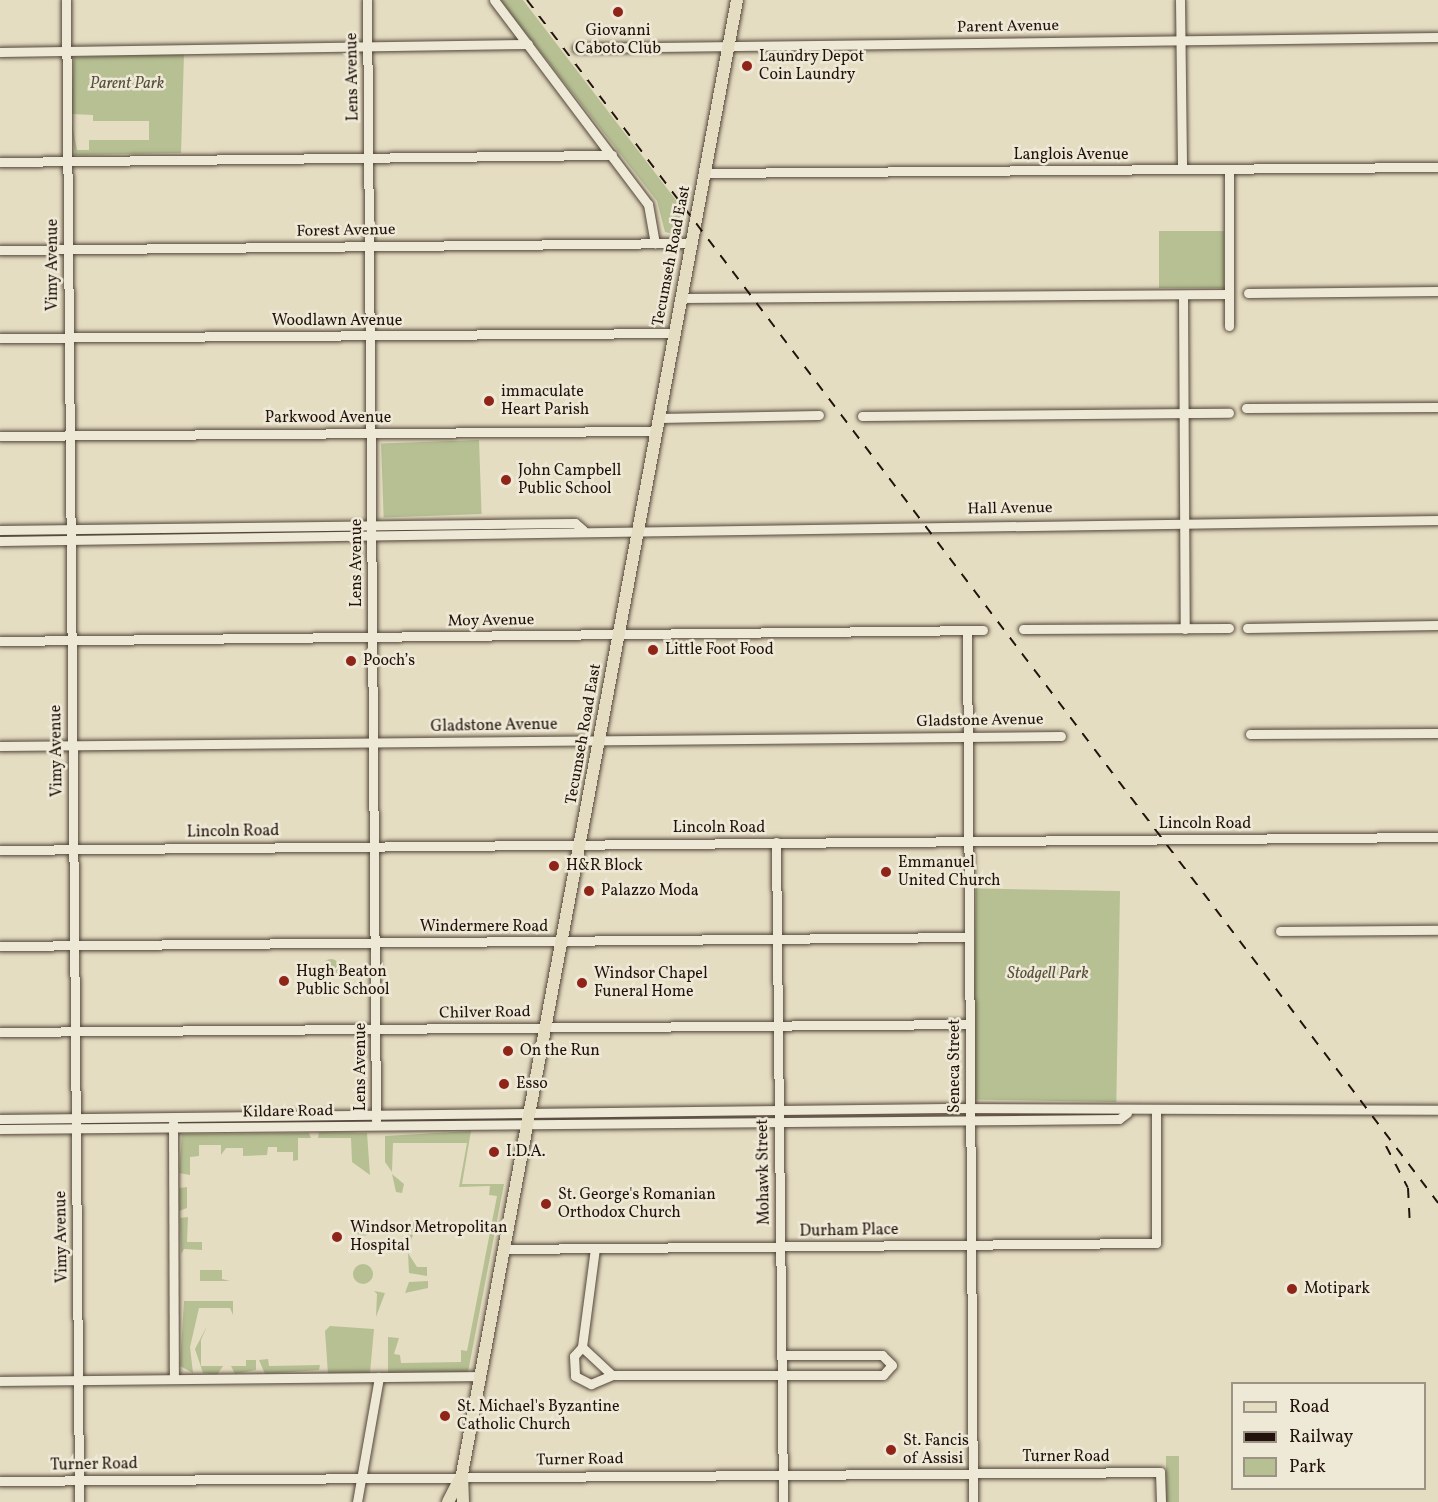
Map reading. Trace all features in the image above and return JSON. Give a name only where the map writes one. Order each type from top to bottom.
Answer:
[{"type":"main road","name":"Tecumseh Road East","points":[[463,1502],[462,1474],[506,1249],[737,0]]},
{"type":"main road","name":"Tecumseh Road East","points":[[448,1502],[462,1474]]},
{"type":"street","name":"Vimy Avenue","points":[[66,0],[79,1502]]},
{"type":"street","name":"Lens Avenue","points":[[367,0],[376,1126]]},
{"type":"street","points":[[495,0],[648,204],[655,243]]},
{"type":"street","points":[[1180,0],[1182,169]]},
{"type":"street","name":"Parent Avenue","points":[[578,48],[1438,37]]},
{"type":"street","points":[[0,52],[528,44]]},
{"type":"street","points":[[0,162],[612,155]]},
{"type":"street","name":"Langlois Avenue","points":[[705,173],[1438,167]]},
{"type":"street","points":[[1229,169],[1229,326]]},
{"type":"street","name":"Forest Avenue","points":[[0,250],[692,243]]},
{"type":"street","points":[[1248,293],[1438,291]]},
{"type":"street","points":[[681,298],[1229,294]]},
{"type":"street","points":[[1183,295],[1185,629]]},
{"type":"street","name":"Woodlawn Avenue","points":[[0,338],[675,333]]},
{"type":"street","points":[[1246,408],[1438,407]]},
{"type":"street","points":[[862,416],[1229,413]]},
{"type":"street","points":[[659,418],[819,415]]},
{"type":"street","name":"Parkwood Avenue","points":[[0,436],[657,431]]},
{"type":"street","name":"Hall Avenue","points":[[0,541],[574,536],[583,530],[639,528],[1438,520]]},
{"type":"street","name":"Hall Avenue","points":[[0,530],[574,523],[583,530]]},
{"type":"street","points":[[1247,628],[1438,625]]},
{"type":"street","points":[[1023,629],[1229,628]]},
{"type":"street","name":"Seneca Street","points":[[967,630],[973,1502]]},
{"type":"street","name":"Moy Avenue","points":[[0,641],[982,630]]},
{"type":"street","points":[[1250,734],[1438,733]]},
{"type":"street","name":"Gladstone Avenue","points":[[0,746],[1061,736]]},
{"type":"street","name":"Lincoln Road","points":[[0,850],[1438,837]]},
{"type":"street","name":"Mohawk Street","points":[[776,842],[783,1502]]},
{"type":"street","points":[[1280,931],[1438,930]]},
{"type":"street","name":"Windermere Road","points":[[0,946],[969,937]]},
{"type":"street","name":"Chilver Road","points":[[0,1032],[970,1024]]},
{"type":"street","name":"Kildare Road","points":[[0,1130],[376,1126],[779,1110],[1119,1108],[1127,1113],[1438,1110]]},
{"type":"street","points":[[685,1112],[685,1123]]},
{"type":"street","name":"Durham Place","points":[[506,1249],[1156,1243],[1156,1112]]},
{"type":"street","name":"Kildare Road","points":[[0,1119],[376,1115],[685,1123],[1119,1119],[1127,1113]]},
{"type":"street","points":[[173,1117],[174,1379]]},
{"type":"street","points":[[595,1248],[582,1347],[574,1356],[575,1376],[591,1384],[612,1375],[883,1375],[892,1365],[882,1355],[781,1355]]},
{"type":"street","points":[[582,1347],[612,1375]]},
{"type":"street","points":[[0,1381],[481,1376]]},
{"type":"street","points":[[357,1502],[380,1377]]},
{"type":"street","name":"Turner Road","points":[[0,1481],[462,1474],[1161,1472],[1161,1502]]},
{"type":"green space","points":[[500,0],[523,0],[685,212],[678,235],[665,232],[657,201]]},
{"type":"green space","name":"Parent Park","points":[[184,54],[181,153],[75,155],[71,119],[77,150],[89,150],[89,140],[149,140],[149,121],[93,121],[93,115],[71,114],[74,57]]},
{"type":"green space","points":[[1159,231],[1224,231],[1224,288],[1159,288]]},
{"type":"green space","points":[[479,440],[482,514],[384,517],[381,443]]},
{"type":"green space","name":"Stodgell Park","points":[[976,888],[1120,891],[1116,1102],[972,1099]]},
{"type":"green space","points":[[331,959],[337,961],[339,967],[337,973],[331,975],[325,973],[323,967],[325,961]]},
{"type":"green space","points":[[471,1131],[462,1184],[504,1184],[468,1372],[388,1373],[388,1337],[399,1338],[394,1354],[400,1355],[401,1363],[461,1362],[461,1350],[467,1351],[497,1196],[489,1195],[490,1186],[459,1187],[467,1143],[393,1143],[392,1172],[385,1162],[385,1136]]},
{"type":"green space","points":[[319,1132],[367,1133],[370,1175],[352,1162],[351,1138],[318,1138]]},
{"type":"green space","points":[[309,1133],[311,1138],[298,1138],[298,1160],[293,1161],[293,1152],[277,1152],[277,1147],[268,1147],[267,1155],[243,1156],[243,1148],[226,1148],[221,1155],[221,1145],[199,1145],[199,1156],[190,1157],[190,1175],[179,1173],[182,1134]]},
{"type":"green space","points":[[392,1174],[404,1184],[402,1193],[396,1192]]},
{"type":"green space","points":[[187,1187],[187,1208],[179,1211],[179,1188]]},
{"type":"green space","points":[[188,1217],[187,1242],[202,1242],[202,1250],[184,1249],[181,1254],[180,1218]]},
{"type":"green space","points":[[363,1218],[369,1221],[372,1227],[369,1233],[363,1236],[357,1233],[354,1227],[357,1221]]},
{"type":"green space","points":[[414,1221],[426,1221],[427,1229],[416,1229],[408,1246],[407,1226]]},
{"type":"green space","points":[[408,1253],[417,1267],[427,1267],[427,1276],[409,1273]]},
{"type":"green space","points":[[363,1264],[370,1267],[373,1274],[370,1281],[363,1284],[356,1281],[353,1274],[356,1267]]},
{"type":"green space","points":[[200,1270],[222,1270],[222,1279],[230,1281],[200,1281]]},
{"type":"green space","points":[[428,1281],[428,1288],[405,1293],[409,1282]]},
{"type":"green space","points":[[374,1291],[385,1293],[376,1317],[377,1294]]},
{"type":"green space","points":[[184,1301],[233,1301],[233,1315],[230,1308],[199,1308],[190,1347],[193,1373],[180,1366]]},
{"type":"green space","points":[[207,1326],[201,1340],[201,1366],[223,1366],[217,1375],[203,1373],[195,1349]]},
{"type":"green space","points":[[330,1326],[374,1329],[370,1373],[328,1374],[325,1331]]},
{"type":"green space","points":[[268,1359],[269,1366],[320,1365],[319,1370],[265,1374],[259,1360]]},
{"type":"green space","points":[[246,1360],[256,1360],[256,1370],[235,1374],[231,1366],[246,1366]]},
{"type":"green space","points":[[1166,1456],[1179,1456],[1179,1502],[1166,1502]]},
{"type":"railway","points":[[527,0],[1438,1203]]},
{"type":"railway","points":[[1386,1146],[1408,1188],[1410,1224]]},
{"type":"place","name":"Giovanni Caboto Club","points":[[618,12]]},
{"type":"place","name":"Laundry Depot Coin Laundry","points":[[747,66]]},
{"type":"place","name":"immaculate Heart Parish","points":[[489,401]]},
{"type":"place","name":"John Campbell Public School","points":[[506,480]]},
{"type":"place","name":"Little Foot Food","points":[[653,650]]},
{"type":"place","name":"Pooch’s","points":[[351,661]]},
{"type":"place","name":"H&R Block","points":[[554,866]]},
{"type":"place","name":"Emmanuel United Church","points":[[886,872]]},
{"type":"place","name":"Palazzo Moda","points":[[589,891]]},
{"type":"place","name":"Hugh Beaton Public School","points":[[284,981]]},
{"type":"place","name":"Windsor Chapel Funeral Home","points":[[582,983]]},
{"type":"place","name":"On the Run","points":[[508,1051]]},
{"type":"place","name":"Esso","points":[[504,1084]]},
{"type":"place","name":"I.D.A.","points":[[494,1152]]},
{"type":"place","name":"St. George's Romanian Orthodox Church","points":[[546,1204]]},
{"type":"place","name":"Windsor Metropolitan Hospital","points":[[337,1237]]},
{"type":"place","name":"Motipark","points":[[1292,1289]]},
{"type":"place","name":"St. Michael's Byzantine Catholic Church","points":[[445,1416]]},
{"type":"place","name":"St. Fancis of Assisi","points":[[891,1450]]}]
